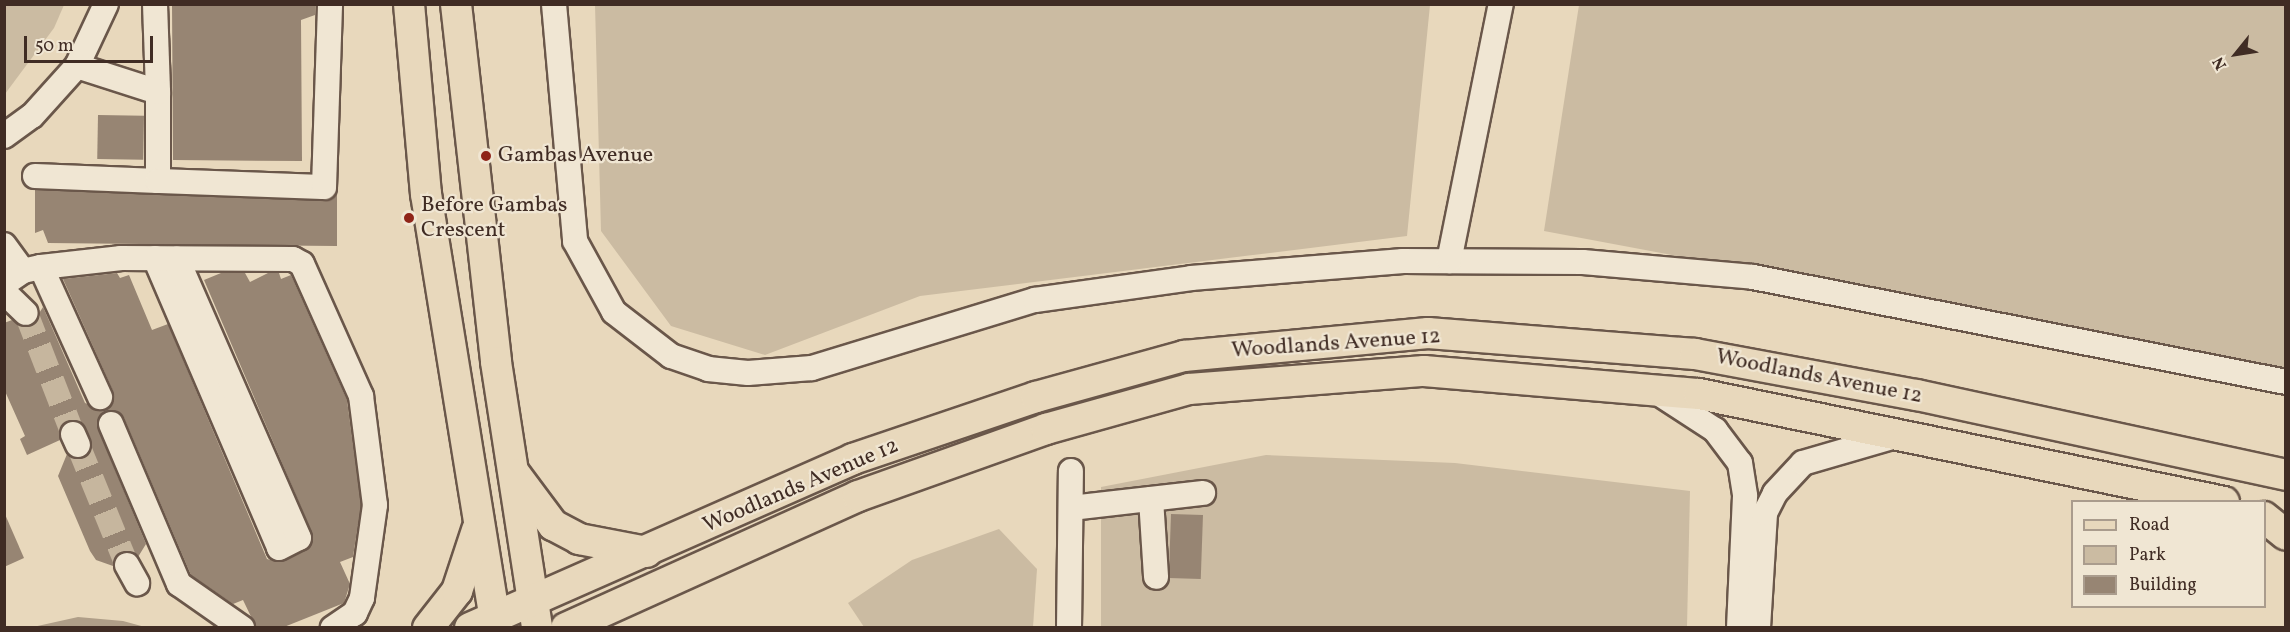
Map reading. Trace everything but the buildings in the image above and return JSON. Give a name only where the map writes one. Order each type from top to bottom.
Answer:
[{"type":"main road","points":[[409,4],[426,194],[480,521],[487,624]]},
{"type":"main road","points":[[456,4],[473,184],[535,614]]},
{"type":"main road","name":"Woodlands Avenue 12","points":[[487,624],[535,614],[647,552],[853,459],[1036,397],[1184,356],[1428,333],[1695,354],[1927,398],[2286,475]]},
{"type":"main road","name":"Woodlands Avenue 12","points":[[566,627],[600,619],[858,496],[1046,429],[1188,389],[1424,371],[1699,394],[1899,435],[1956,444],[2219,500]]},
{"type":"main road","points":[[1927,398],[1956,444]]},
{"type":"main road","points":[[513,472],[554,525],[579,539],[647,552]]},
{"type":"main road","points":[[2266,510],[2286,514]]},
{"type":"main road","points":[[2266,519],[2286,535]]},
{"type":"main road","points":[[428,627],[457,591],[480,521]]},
{"type":"street","points":[[7,139],[77,66],[106,4]]},
{"type":"street","points":[[155,4],[158,180]]},
{"type":"street","points":[[35,176],[324,187],[330,4]]},
{"type":"street","points":[[554,4],[575,240],[614,312],[671,356],[708,369],[748,373],[812,368],[1058,297],[1191,278],[1449,261],[1583,262],[1753,277],[2286,382]]},
{"type":"street","points":[[1449,261],[1501,4]]},
{"type":"street","points":[[77,66],[158,92]]},
{"type":"street","points":[[4,245],[100,397]]},
{"type":"street","points":[[23,274],[166,259],[293,259],[302,264],[361,396],[375,505],[362,598],[355,613],[333,627]]},
{"type":"street","points":[[166,259],[299,538],[279,548],[166,259]]},
{"type":"street","points":[[4,292],[27,313]]},
{"type":"street","points":[[1655,391],[1715,430],[1740,463],[1745,495],[1739,627]]},
{"type":"street","points":[[111,424],[179,584],[242,627]]},
{"type":"street","points":[[1758,627],[1765,513],[1775,493],[1803,463],[1899,435]]},
{"type":"street","points":[[1069,627],[1071,471]]},
{"type":"street","points":[[1071,508],[1203,493]]},
{"type":"street","points":[[1151,499],[1156,577]]},
{"type":"green space","points":[[5,4],[64,5],[54,28],[5,94]]},
{"type":"green space","points":[[595,5],[1430,5],[1407,236],[920,296],[765,355],[671,326],[601,231]]},
{"type":"green space","points":[[1579,5],[2285,5],[2285,370],[1544,231]]},
{"type":"green space","points":[[1266,455],[1455,463],[1690,491],[1687,627],[1101,628],[1101,487]]},
{"type":"green space","points":[[999,529],[1037,569],[1033,627],[864,627],[848,603],[912,560]]},
{"type":"shaded area","points":[[78,617],[123,621],[145,627],[33,627]]},
{"type":"tunnel","points":[[26,313],[73,434]]},
{"type":"tunnel","points":[[78,445],[127,565]]},
{"type":"place","name":"Gambas Avenue","points":[[486,156]]},
{"type":"place","name":"Before Gambas Crescent","points":[[409,218]]}]
